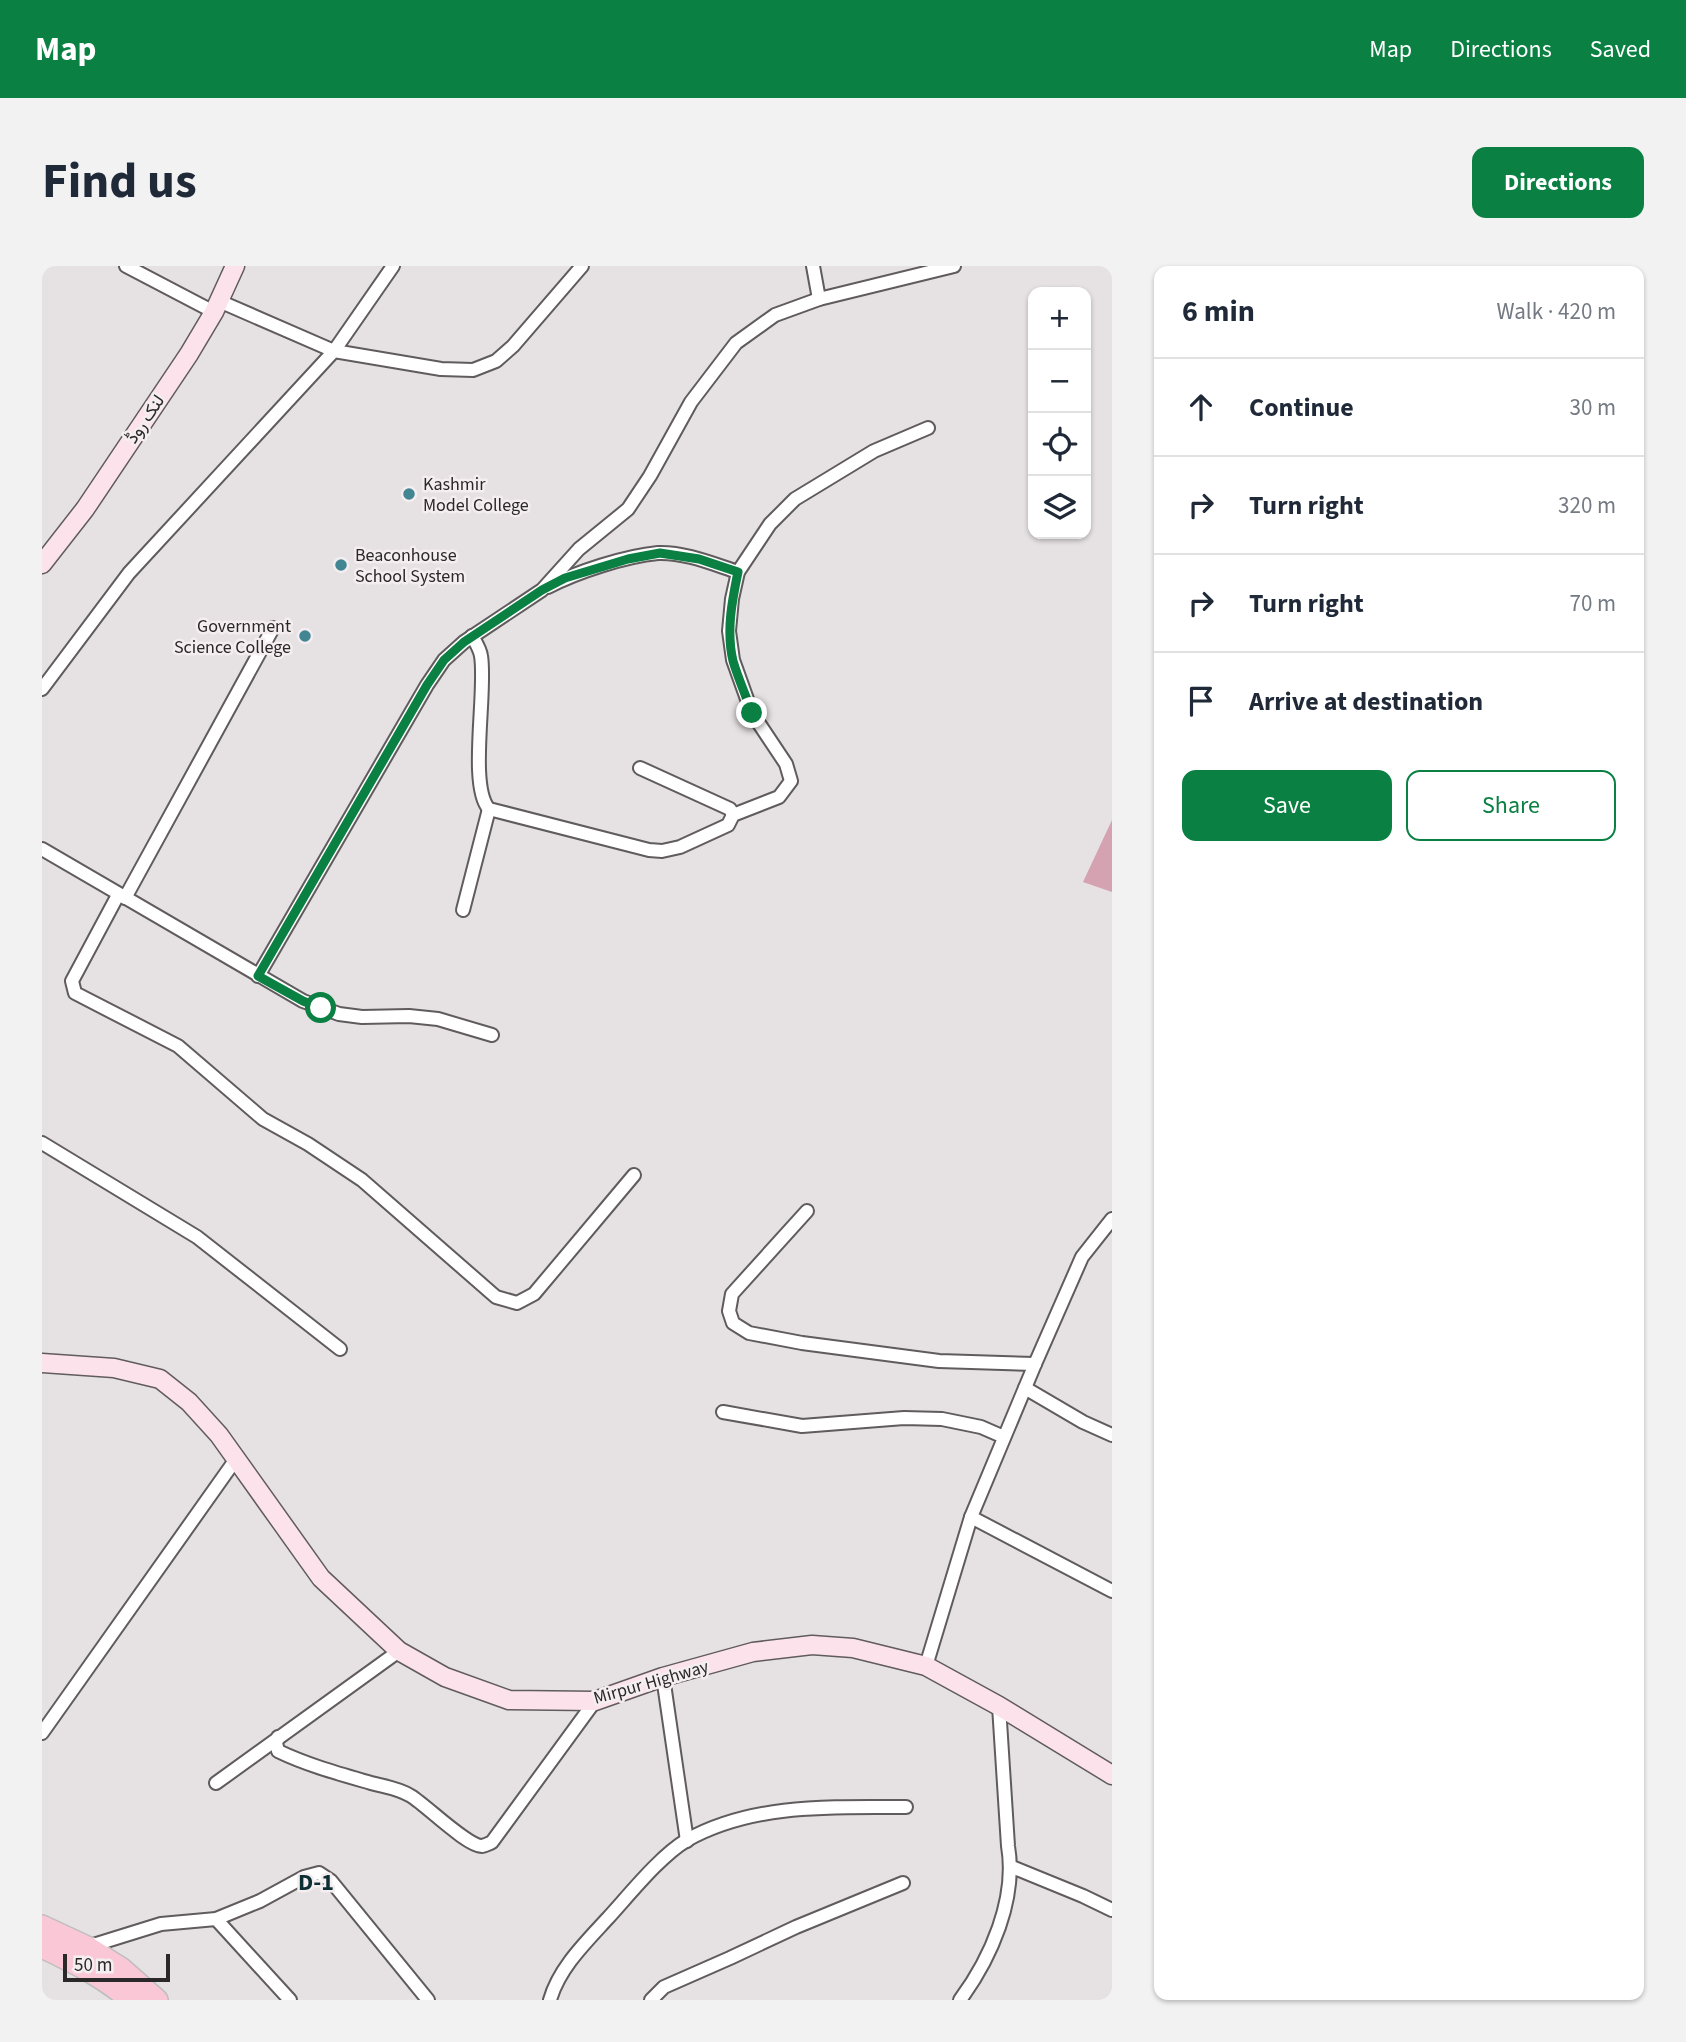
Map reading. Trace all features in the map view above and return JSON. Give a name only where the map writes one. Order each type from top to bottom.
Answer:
[{"type":"main road","name":"لنک روڈ","points":[[42,564],[85,509],[189,354],[217,306],[234,266]]},
{"type":"main road","name":"Mirpur Highway","points":[[42,1363],[114,1368],[160,1379],[189,1402],[219,1435],[321,1578],[398,1651],[445,1677],[509,1700],[595,1701],[663,1677],[754,1652],[812,1645],[853,1648],[926,1666],[999,1706],[1112,1775]]},
{"type":"main road","points":[[42,1926],[87,1947],[122,1969],[157,2000]]},
{"type":"main road","points":[[42,1947],[114,1986],[130,2000]]},
{"type":"street","points":[[126,266],[217,306],[334,351],[441,369],[473,370],[496,361],[513,346],[582,266]]},
{"type":"street","points":[[42,689],[129,573],[334,351],[393,266]]},
{"type":"street","points":[[813,266],[819,299]]},
{"type":"street","points":[[542,590],[579,548],[628,509],[650,476],[691,402],[736,342],[775,315],[819,299],[954,266]]},
{"type":"street","points":[[472,636],[481,656],[483,696],[480,783],[484,803],[489,809],[662,851],[680,848],[728,825],[733,815],[779,797],[791,781],[786,764],[752,713],[733,660],[729,631],[738,572],[770,524],[794,499],[874,451],[928,428]]},
{"type":"street","points":[[258,976],[427,685],[444,660],[472,636],[565,578],[628,559],[660,553],[699,559],[738,572]]},
{"type":"street","points":[[273,628],[72,981],[75,993],[178,1046],[263,1119],[308,1144],[362,1180],[496,1297],[517,1303],[534,1294],[634,1175]]},
{"type":"street","points":[[640,768],[730,809],[733,815]]},
{"type":"street","points":[[463,910],[489,809]]},
{"type":"street","points":[[42,849],[303,1001],[338,1014],[438,1019],[492,1035]]},
{"type":"street","points":[[42,1143],[197,1237],[340,1349]]},
{"type":"street","points":[[807,1211],[733,1294],[729,1311],[733,1323],[749,1333],[816,1345],[939,1361],[1035,1364]]},
{"type":"street","points":[[926,1666],[971,1517],[1004,1437],[1082,1257],[1106,1233],[1112,1219]]},
{"type":"street","points":[[1025,1388],[1083,1422],[1112,1435]]},
{"type":"street","points":[[723,1412],[802,1426],[904,1418],[942,1419],[981,1427],[1004,1437]]},
{"type":"street","points":[[42,1732],[236,1459]]},
{"type":"street","points":[[971,1517],[1112,1591]]},
{"type":"street","points":[[216,1783],[398,1651]]},
{"type":"street","points":[[663,1677],[687,1840]]},
{"type":"street","points":[[278,1737],[278,1751],[335,1772],[397,1788],[413,1797],[470,1842],[483,1846],[492,1842],[595,1701]]},
{"type":"street","points":[[960,2000],[975,1981],[1001,1922],[1012,1867],[1008,1846],[999,1706]]},
{"type":"street","points":[[550,2000],[553,1989],[580,1948],[663,1859],[687,1840],[740,1818],[784,1811],[840,1807],[906,1808]]},
{"type":"street","points":[[1012,1867],[1112,1910]]},
{"type":"street","points":[[87,1947],[161,1924],[216,1919],[260,1901],[304,1877],[319,1873],[331,1881],[428,2000]]},
{"type":"street","points":[[651,2000],[664,1987],[796,1927],[903,1883]]},
{"type":"street","points":[[216,1919],[290,2000]]},
{"type":"shaded area","points":[[1112,820],[1112,892],[1083,882]]},
{"type":"place","name":"Kashmir Model College","points":[[409,494]]},
{"type":"place","name":"Beaconhouse School System","points":[[341,565]]},
{"type":"place","name":"Government Science College","points":[[305,636]]},
{"type":"district","name":"D-1","points":[[316,1882]]},
{"type":"route","points":[[321,1008],[258,976],[427,685],[444,660],[472,636],[565,578],[628,559],[660,553],[699,559],[738,572],[729,631],[733,660],[752,713]]}]
